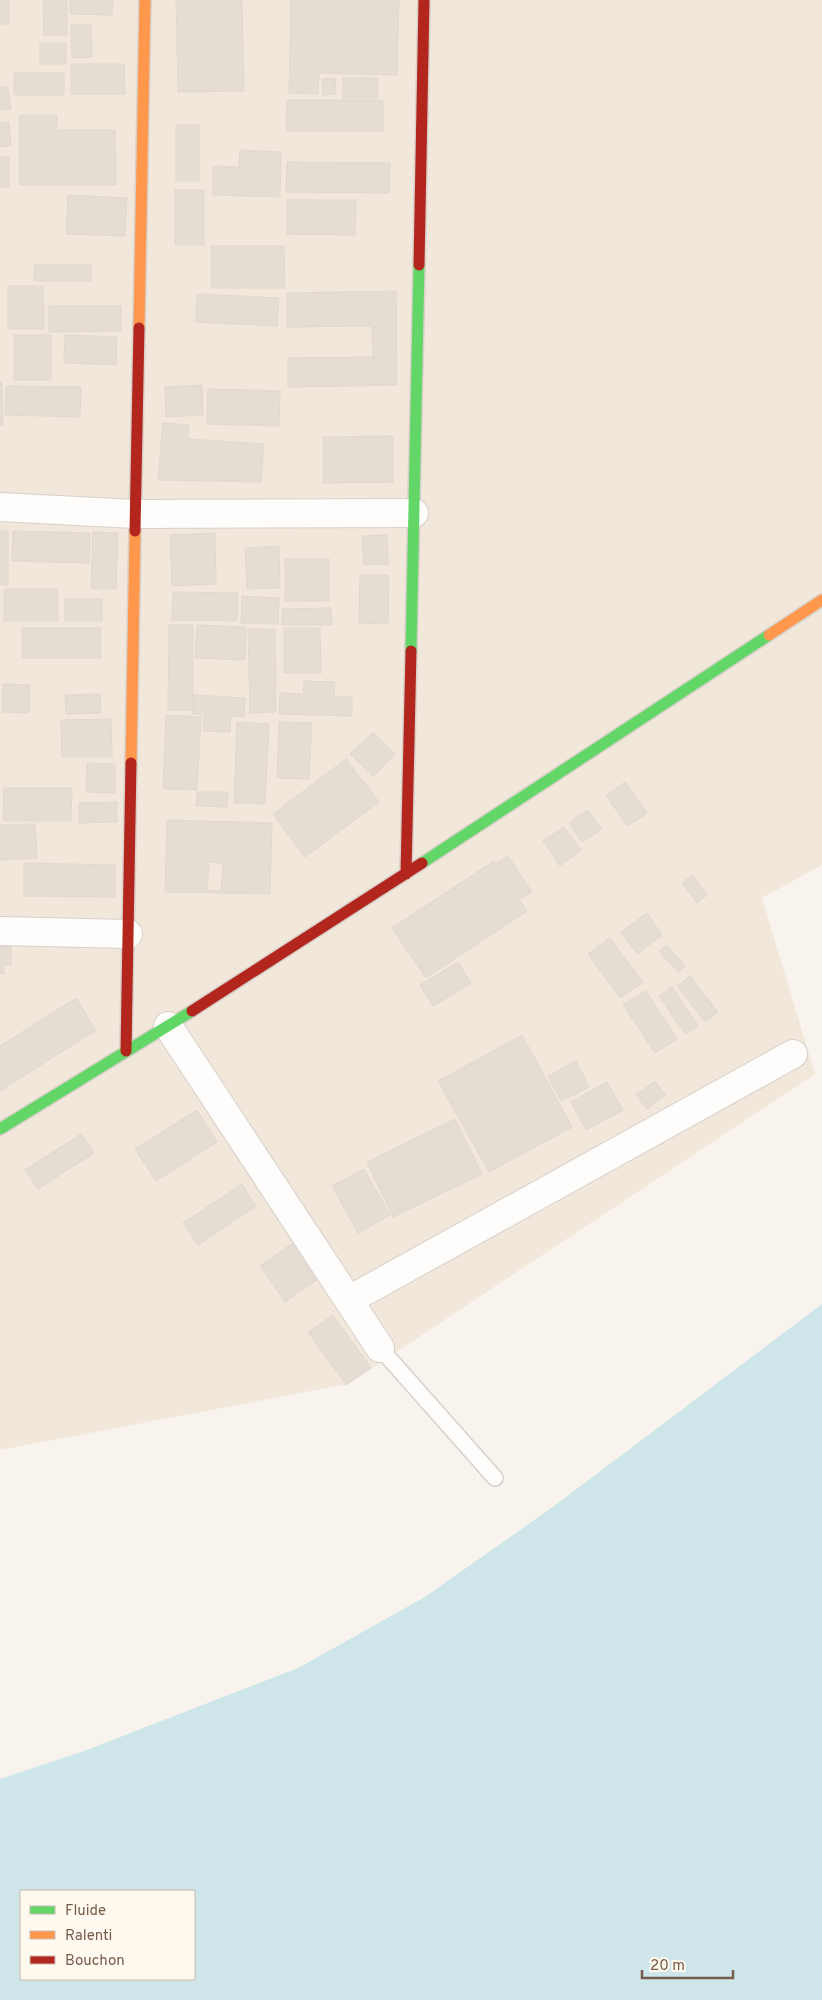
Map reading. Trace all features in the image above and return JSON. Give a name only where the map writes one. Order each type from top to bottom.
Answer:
[{"type":"street","points":[[126,1050],[145,0]]},
{"type":"street","points":[[406,874],[424,0]]},
{"type":"street","points":[[0,507],[136,514],[414,512]]},
{"type":"street","points":[[0,1128],[168,1026],[406,874],[822,600]]},
{"type":"street","points":[[0,931],[128,934]]},
{"type":"street","points":[[168,1026],[380,1348]]},
{"type":"street","points":[[349,1300],[793,1054]]},
{"type":"lane","points":[[380,1348],[495,1478]]},
{"type":"shaded area","points":[[0,0],[822,0],[822,865],[762,898],[815,1074],[348,1384],[0,1450]]},
{"type":"water","points":[[822,1304],[822,2000],[0,2000],[0,1779],[84,1751],[298,1668],[425,1597],[554,1506]]},
{"type":"building","points":[[0,0],[9,0],[9,24],[0,24]]},
{"type":"building","points":[[43,0],[67,0],[67,35],[44,35]]},
{"type":"building","points":[[70,0],[113,0],[112,15],[70,14]]},
{"type":"building","points":[[176,0],[242,0],[244,91],[178,92]]},
{"type":"building","points":[[291,0],[399,0],[397,75],[319,73],[318,94],[289,93]]},
{"type":"building","points":[[71,25],[91,25],[92,57],[72,58]]},
{"type":"building","points":[[40,43],[66,43],[66,64],[40,64]]},
{"type":"building","points":[[71,64],[124,64],[125,94],[71,94]]},
{"type":"building","points":[[14,73],[64,73],[64,95],[14,95]]},
{"type":"building","points":[[335,78],[336,94],[323,95],[322,79]]},
{"type":"building","points":[[343,78],[378,78],[378,98],[343,98]]},
{"type":"building","points":[[0,87],[8,87],[11,109],[0,110]]},
{"type":"building","points":[[287,100],[383,100],[383,131],[286,131]]},
{"type":"building","points":[[19,115],[57,115],[57,130],[115,130],[116,185],[19,185]]},
{"type":"building","points":[[9,122],[11,146],[0,147],[0,123]]},
{"type":"building","points":[[176,125],[199,125],[199,181],[176,181]]},
{"type":"building","points":[[240,150],[281,152],[280,197],[213,195],[213,166],[239,167]]},
{"type":"building","points":[[0,157],[9,157],[9,187],[0,187]]},
{"type":"building","points":[[287,162],[390,163],[389,193],[286,192]]},
{"type":"building","points":[[175,190],[204,190],[204,245],[175,245]]},
{"type":"building","points":[[68,195],[127,198],[125,236],[66,234]]},
{"type":"building","points":[[287,200],[356,200],[355,235],[287,234]]},
{"type":"building","points":[[211,246],[284,246],[285,288],[211,288]]},
{"type":"building","points":[[34,265],[91,265],[91,281],[34,281]]},
{"type":"building","points":[[8,286],[43,286],[44,329],[8,329]]},
{"type":"building","points":[[396,291],[397,385],[288,387],[288,358],[373,357],[372,326],[287,327],[287,293]]},
{"type":"building","points":[[197,294],[279,298],[277,326],[196,322]]},
{"type":"building","points":[[49,306],[121,306],[121,331],[49,332]]},
{"type":"building","points":[[14,335],[51,335],[51,380],[14,380]]},
{"type":"building","points":[[65,335],[117,337],[116,365],[64,363]]},
{"type":"building","points":[[0,382],[2,382],[3,426],[0,426]]},
{"type":"building","points":[[202,385],[203,415],[166,417],[165,387]]},
{"type":"building","points":[[6,386],[81,387],[80,417],[5,415]]},
{"type":"building","points":[[208,389],[280,391],[279,426],[207,424]]},
{"type":"building","points":[[163,423],[189,425],[188,439],[264,444],[261,482],[158,480]]},
{"type":"building","points":[[393,436],[393,482],[323,483],[323,437]]},
{"type":"building","points":[[0,531],[8,531],[8,585],[0,585]]},
{"type":"building","points":[[13,531],[90,533],[89,563],[12,561]]},
{"type":"building","points":[[93,532],[118,533],[116,589],[91,589]]},
{"type":"building","points":[[215,533],[216,584],[172,586],[170,535]]},
{"type":"building","points":[[387,535],[388,564],[364,565],[362,536]]},
{"type":"building","points":[[279,546],[280,588],[247,589],[245,548]]},
{"type":"building","points":[[285,559],[329,559],[329,601],[285,601]]},
{"type":"building","points":[[360,575],[389,575],[388,624],[359,623]]},
{"type":"building","points":[[4,589],[58,589],[58,621],[4,621]]},
{"type":"building","points":[[173,592],[238,593],[237,621],[172,620]]},
{"type":"building","points":[[242,596],[279,598],[278,624],[241,623]]},
{"type":"building","points":[[65,599],[102,599],[102,621],[65,621]]},
{"type":"building","points":[[331,608],[332,625],[282,625],[282,609]]},
{"type":"building","points":[[169,625],[193,625],[193,710],[168,710]]},
{"type":"building","points":[[197,625],[246,627],[245,660],[195,658]]},
{"type":"building","points":[[22,628],[101,628],[101,658],[22,658]]},
{"type":"building","points":[[284,628],[320,628],[321,673],[284,673]]},
{"type":"building","points":[[248,629],[275,629],[276,712],[250,713]]},
{"type":"building","points":[[304,681],[335,682],[334,696],[352,697],[352,716],[279,714],[280,693],[303,694]]},
{"type":"building","points":[[3,684],[30,685],[29,713],[2,712]]},
{"type":"building","points":[[100,694],[101,713],[66,714],[65,695]]},
{"type":"building","points":[[194,695],[245,698],[244,717],[231,716],[230,732],[203,731],[204,715],[193,714]]},
{"type":"building","points":[[166,715],[201,717],[197,790],[163,789]]},
{"type":"building","points":[[111,719],[112,757],[62,757],[61,720]]},
{"type":"building","points":[[237,722],[269,724],[265,804],[234,803]]},
{"type":"building","points":[[279,722],[312,723],[309,779],[277,778]]},
{"type":"building","points":[[373,732],[395,754],[373,777],[350,754]]},
{"type":"building","points":[[346,759],[379,802],[305,857],[273,814]]},
{"type":"building","points":[[87,763],[115,764],[115,793],[86,792]]},
{"type":"building","points":[[625,782],[647,813],[628,826],[606,796]]},
{"type":"building","points":[[4,788],[72,788],[71,821],[3,821]]},
{"type":"building","points":[[197,792],[228,792],[227,807],[196,806]]},
{"type":"building","points":[[117,802],[117,822],[79,823],[79,803]]},
{"type":"building","points":[[588,810],[602,829],[582,842],[569,823]]},
{"type":"building","points":[[167,820],[272,823],[270,894],[165,892]],"holes":[[[209,862],[223,863],[221,891],[207,890]]]},
{"type":"building","points":[[35,824],[37,858],[0,860],[0,825]]},
{"type":"building","points":[[564,827],[581,850],[560,866],[543,841]]},
{"type":"building","points":[[508,856],[532,892],[521,899],[497,863]]},
{"type":"building","points":[[494,861],[527,911],[426,978],[392,928]]},
{"type":"building","points":[[24,863],[115,865],[115,897],[24,896]]},
{"type":"building","points":[[692,875],[707,895],[697,903],[682,883]]},
{"type":"building","points":[[647,913],[662,935],[637,954],[621,932]]},
{"type":"building","points":[[610,938],[643,982],[620,998],[588,954]]},
{"type":"building","points":[[667,945],[685,966],[678,972],[659,951]]},
{"type":"building","points":[[0,946],[11,946],[11,965],[4,965],[4,974],[0,974]]},
{"type":"building","points":[[458,962],[471,983],[433,1006],[420,985]]},
{"type":"building","points":[[690,976],[718,1012],[705,1022],[677,986]]},
{"type":"building","points":[[672,987],[698,1026],[685,1034],[659,996]]},
{"type":"building","points":[[646,991],[677,1039],[655,1053],[623,1005]]},
{"type":"building","points":[[76,998],[96,1030],[0,1091],[0,1046]]},
{"type":"building","points":[[522,1035],[572,1127],[489,1172],[438,1081]]},
{"type":"building","points":[[576,1061],[589,1087],[561,1101],[548,1076]]},
{"type":"building","points":[[655,1081],[666,1095],[647,1109],[636,1095]]},
{"type":"building","points":[[607,1082],[623,1110],[586,1130],[571,1102]]},
{"type":"building","points":[[197,1110],[217,1142],[156,1181],[135,1149]]},
{"type":"building","points":[[455,1119],[482,1174],[393,1217],[367,1162]]},
{"type":"building","points":[[81,1134],[94,1153],[38,1189],[25,1170]]},
{"type":"building","points":[[364,1169],[390,1215],[358,1233],[332,1186]]},
{"type":"building","points":[[242,1184],[256,1206],[198,1245],[183,1223]]},
{"type":"building","points":[[296,1241],[322,1276],[285,1302],[260,1266]]},
{"type":"building","points":[[333,1315],[371,1368],[346,1385],[308,1332]]},
{"type":"traffic: fast","points":[[411,651],[419,265]]},
{"type":"traffic: fast","points":[[422,863],[769,635]]},
{"type":"traffic: fast","points":[[0,1129],[192,1011]]},
{"type":"traffic: slow","points":[[139,328],[145,0]]},
{"type":"traffic: slow","points":[[131,763],[135,531]]},
{"type":"traffic: slow","points":[[769,635],[822,600]]},
{"type":"traffic: jam","points":[[419,265],[424,0]]},
{"type":"traffic: jam","points":[[135,531],[139,328]]},
{"type":"traffic: jam","points":[[406,874],[411,651]]},
{"type":"traffic: jam","points":[[126,1051],[131,763]]},
{"type":"traffic: jam","points":[[192,1011],[422,863]]}]
